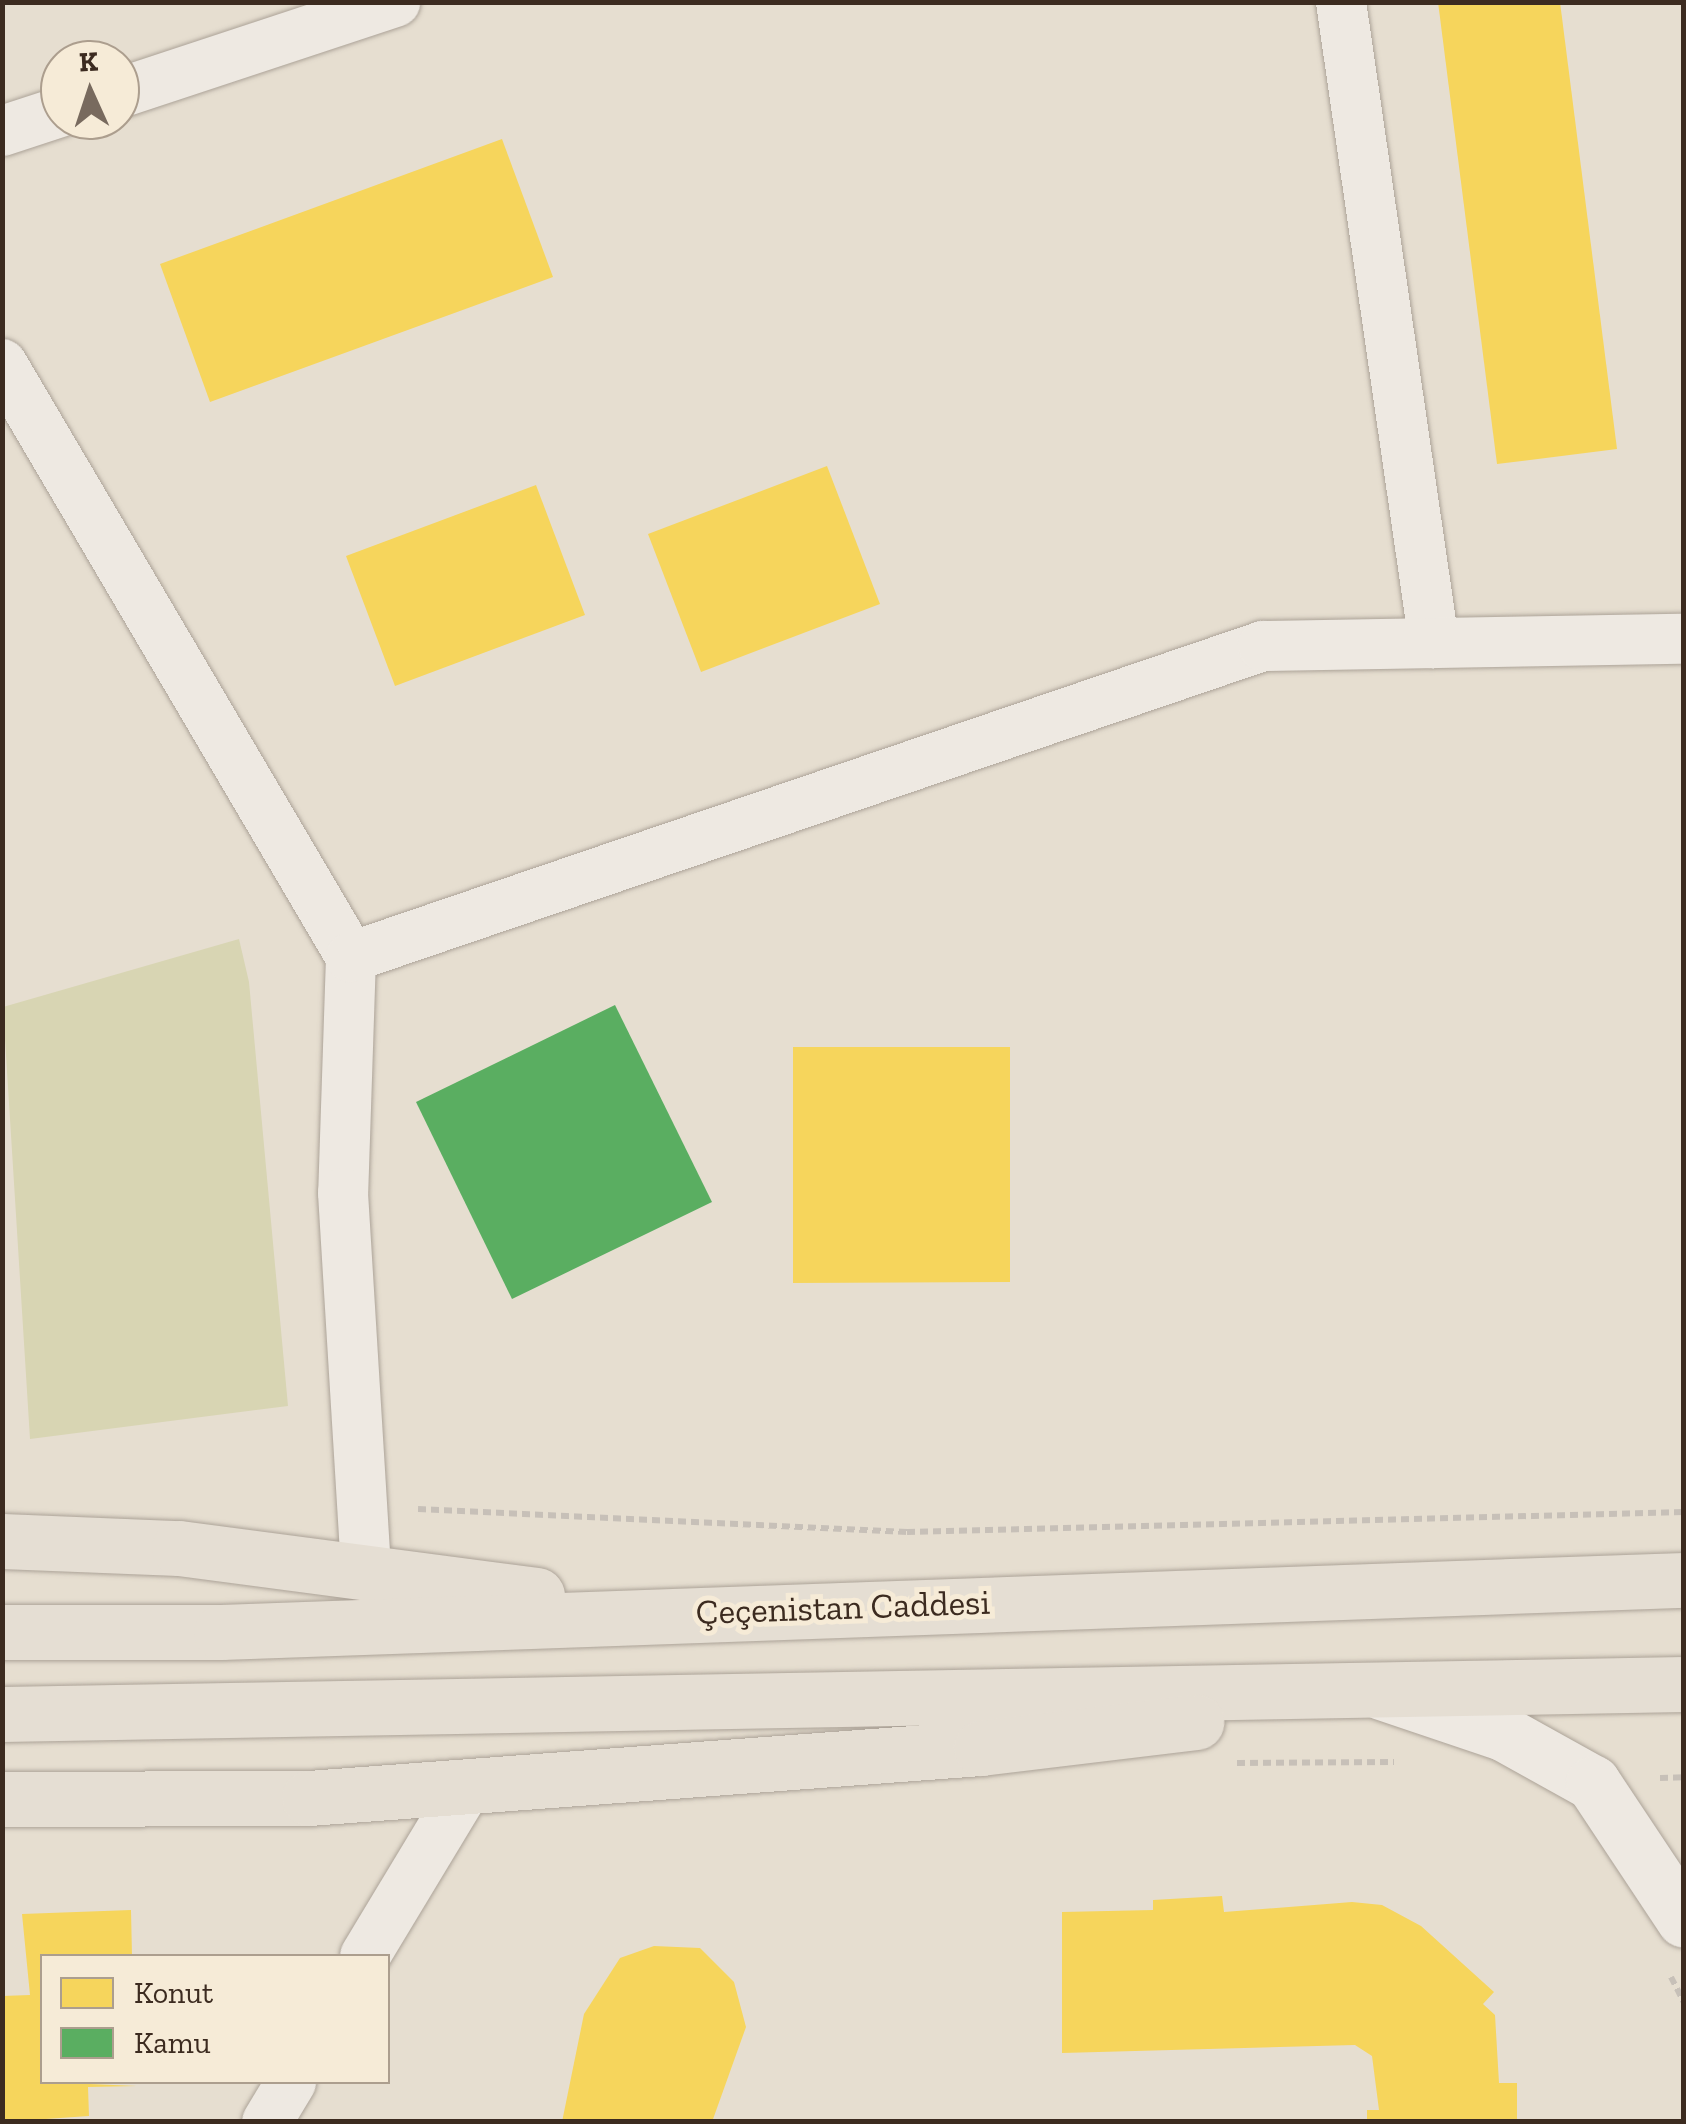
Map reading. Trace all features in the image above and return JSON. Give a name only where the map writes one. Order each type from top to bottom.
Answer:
[{"type":"main road","points":[[2,1541],[179,1548],[366,1568],[648,1613]]},
{"type":"main road","name":"Çeçenistan Caddesi","points":[[2,1632],[239,1632],[648,1613],[1684,1580]]},
{"type":"main road","points":[[2,1714],[1684,1684]]},
{"type":"main road","points":[[2,1799],[309,1798],[1122,1735],[1378,1690]]},
{"type":"street","points":[[140,86],[347,10],[395,2]]},
{"type":"street","points":[[1341,2],[1434,643]]},
{"type":"street","points":[[2,131],[40,119]]},
{"type":"street","points":[[2,364],[350,957],[343,1193],[366,1507],[366,1568]]},
{"type":"street","points":[[350,957],[1264,646],[1684,638]]},
{"type":"street","points":[[1378,1690],[1502,1733],[1593,1783],[1684,1920]]},
{"type":"street","points":[[366,1954],[468,1786]]},
{"type":"street","points":[[266,2122],[289,2084]]},
{"type":"path","points":[[366,1507],[907,1532],[1684,1512]]},
{"type":"shaded area","points":[[239,939],[249,982],[288,1406],[30,1439],[3,1007]]},
{"type":"building: Konut","points":[[1438,2],[1560,2],[1617,449],[1497,464]]},
{"type":"building: Konut","points":[[502,139],[553,277],[210,402],[160,264]]},
{"type":"building: Konut","points":[[827,466],[880,604],[701,672],[648,534]]},
{"type":"building: Konut","points":[[536,485],[585,615],[395,686],[346,556]]},
{"type":"building: Konut","points":[[793,1047],[1010,1047],[1010,1282],[793,1283]]},
{"type":"building: Konut","points":[[1222,1896],[1224,1912],[1352,1902],[1382,1905],[1421,1926],[1494,1992],[1483,2004],[1495,2015],[1499,2083],[1517,2083],[1517,2122],[1367,2122],[1367,2110],[1379,2110],[1372,2056],[1355,2045],[1062,2053],[1062,1912],[1153,1910],[1153,1900]]},
{"type":"building: Konut","points":[[131,1910],[132,1954],[40,1954],[40,2084],[137,2086],[88,2087],[89,2116],[2,2122],[2,1996],[30,1995],[22,1914]]},
{"type":"building: Konut","points":[[654,1946],[700,1948],[734,1982],[746,2027],[712,2122],[562,2122],[584,2014],[620,1958]]},
{"type":"building: Kamu","points":[[615,1005],[712,1202],[512,1299],[416,1102]]}]
